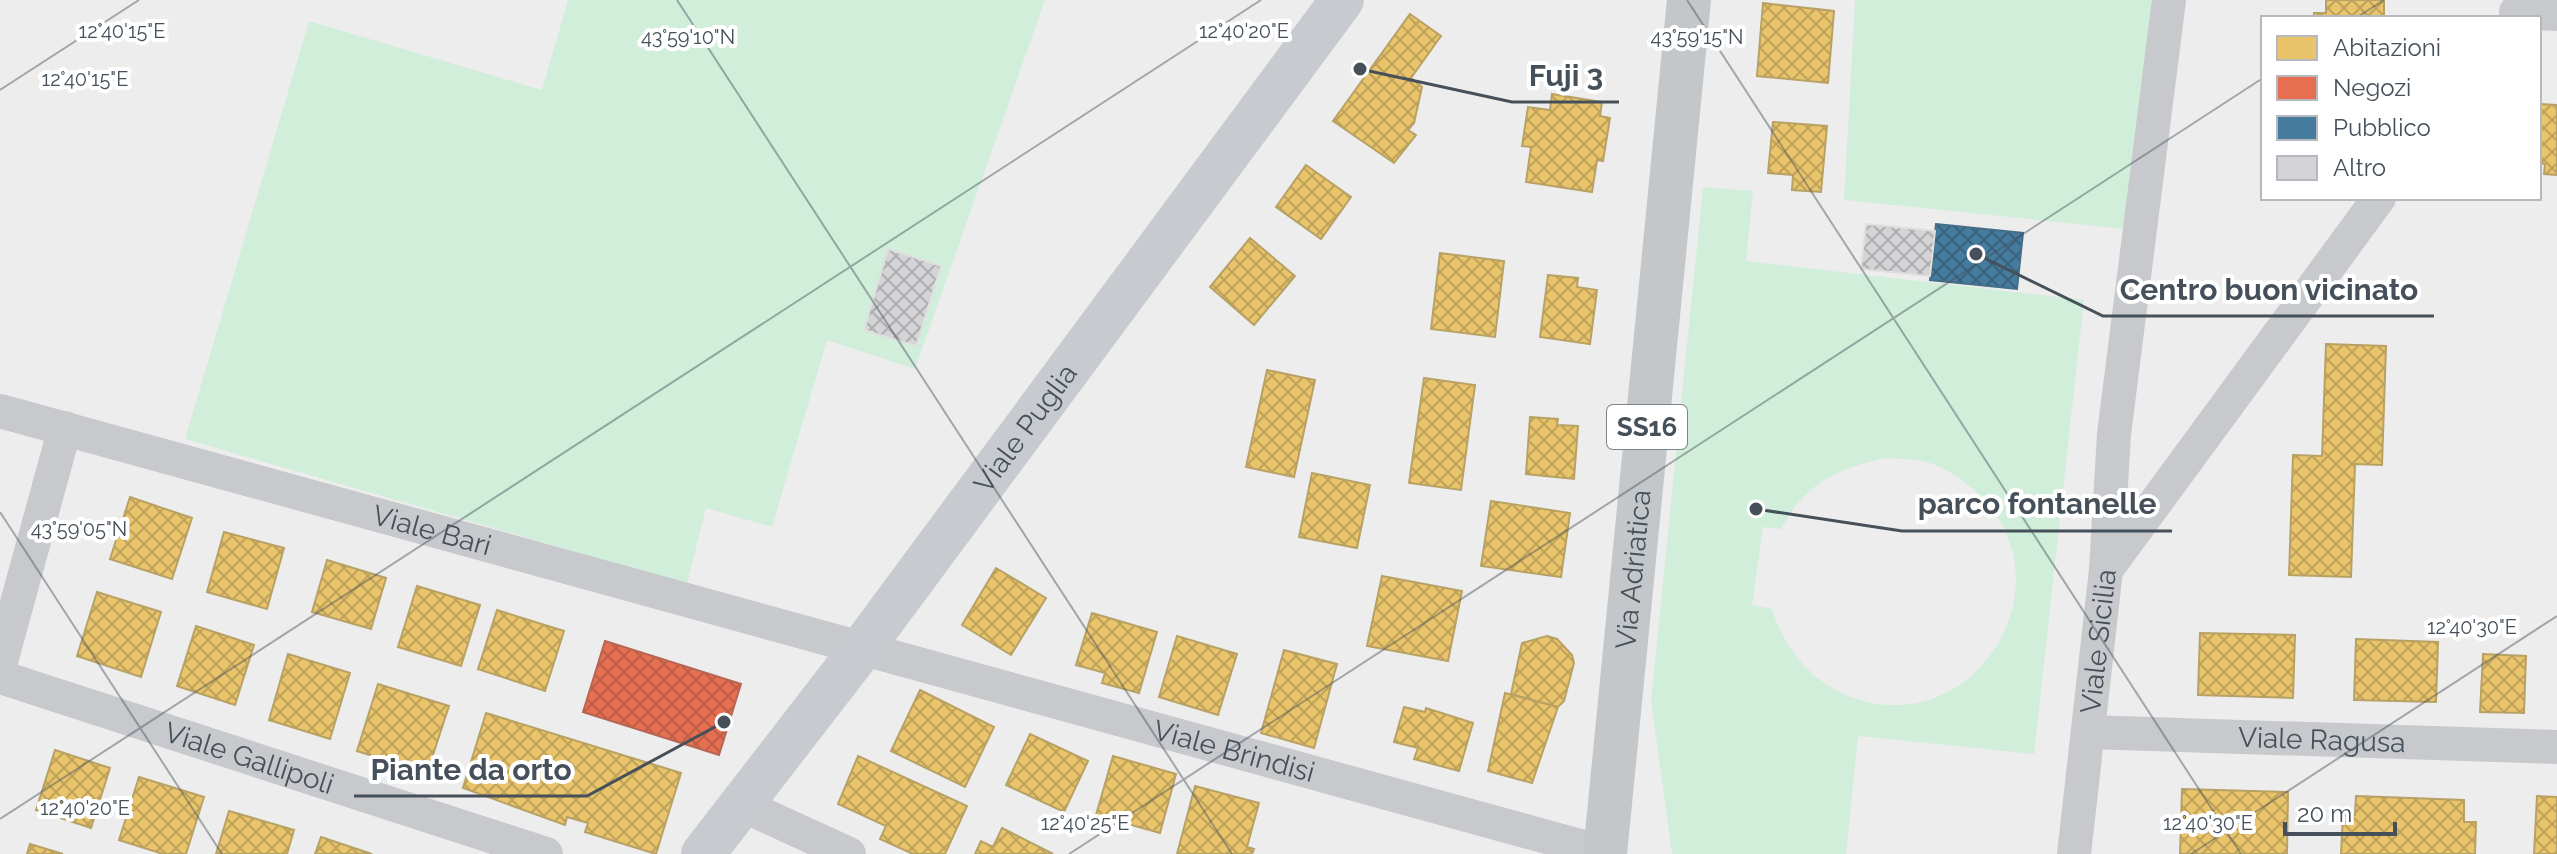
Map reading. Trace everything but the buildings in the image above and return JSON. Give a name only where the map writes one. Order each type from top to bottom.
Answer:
[{"type":"main road","name":"Viale Puglia","points":[[703,854],[863,647],[1342,0]]},
{"type":"main road","name":"Via Adriatica","points":[[1605,854],[1689,0]]},
{"type":"street","name":"Viale Sicilia","points":[[2074,854],[2106,570],[2114,434],[2169,0]]},
{"type":"street","points":[[2517,10],[2557,14]]},
{"type":"street","points":[[2106,570],[2378,200]]},
{"type":"street","name":"Viale Bari","points":[[0,411],[863,647]]},
{"type":"street","points":[[0,665],[65,428]]},
{"type":"street","name":"Viale Brindisi","points":[[863,647],[1605,854]]},
{"type":"street","name":"Viale Gallipoli","points":[[0,677],[546,854]]},
{"type":"street","name":"Viale Ragusa","points":[[2088,732],[2557,747]]},
{"type":"street","points":[[742,805],[849,854]]},
{"type":"green space","points":[[568,0],[1045,0],[915,369],[827,340],[772,527],[706,508],[687,584],[185,439],[309,21],[542,90]]},
{"type":"green space","points":[[1855,0],[2157,0],[2125,229],[1844,200]]},
{"type":"green space","points":[[1703,187],[1753,191],[1746,261],[2084,300],[2034,754],[1858,736],[1846,854],[1672,854],[1651,701]],"holes":[[[1885,458],[1929,463],[1969,485],[2003,527],[2015,569],[2012,610],[1996,648],[1968,678],[1933,699],[1890,705],[1844,694],[1819,679],[1799,660],[1783,636],[1772,609],[1752,605],[1763,527],[1781,529],[1801,500],[1824,480],[1852,467]]]},
{"type":"place","name":"Fuji 3","points":[[1360,69]]},
{"type":"place","name":"Centro buon vicinato","points":[[1976,254]]},
{"type":"place","name":"parco fontanelle","points":[[1756,509]]},
{"type":"place","name":"Piante da orto","points":[[724,722]]}]
